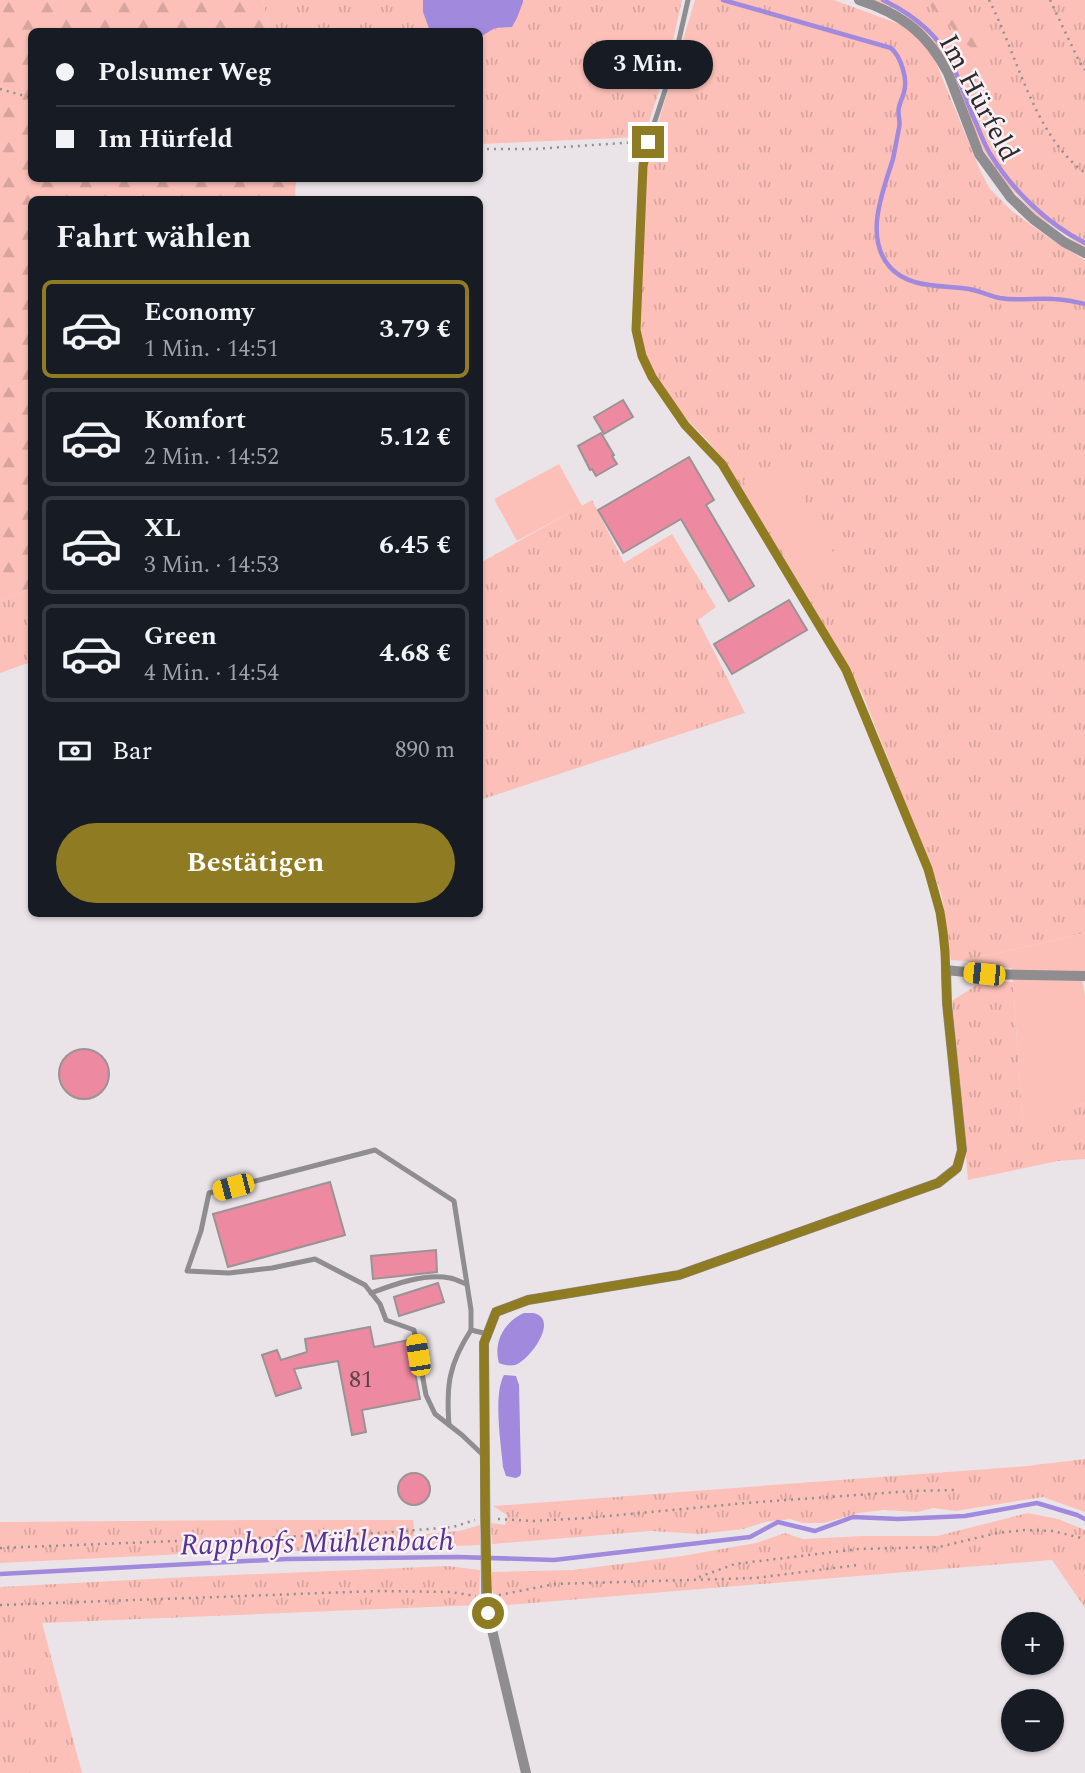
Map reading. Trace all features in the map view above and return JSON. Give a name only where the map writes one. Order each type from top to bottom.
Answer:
[{"type":"street","name":"Im Hürfeld","points":[[859,0],[901,18],[923,36],[948,73],[979,154],[1010,198],[1032,219],[1085,253]]},
{"type":"street","points":[[526,1773],[486,1595],[484,1343],[496,1312],[528,1300],[679,1275],[938,1183],[957,1168],[962,1150],[946,970],[984,974],[1085,976]]},
{"type":"lane","points":[[688,0],[673,66],[648,142],[643,166],[636,330],[642,356],[652,377],[685,425],[722,464],[846,670],[928,869],[940,912],[946,970]]},
{"type":"lane","points":[[449,1425],[447,1396],[450,1377],[459,1349],[471,1330],[471,1310],[454,1202],[375,1150],[209,1194],[201,1231],[187,1271],[229,1273],[316,1259],[365,1285],[380,1304],[386,1320],[414,1330],[426,1395],[435,1414],[485,1457]]},
{"type":"lane","points":[[371,1293],[396,1283],[430,1277],[449,1278],[466,1284]]},
{"type":"lane","points":[[471,1330],[488,1334]]},
{"type":"path","points":[[989,0],[1048,131],[1074,165],[1085,173]]},
{"type":"path","points":[[1050,0],[1085,70]]},
{"type":"path","points":[[0,89],[28,97]]},
{"type":"path","points":[[483,149],[535,149],[648,142]]},
{"type":"path","points":[[0,1548],[380,1533],[453,1527],[485,1520],[587,1518],[746,1503],[954,1490]]},
{"type":"path","points":[[695,1579],[735,1563],[858,1549],[939,1547],[997,1533],[1024,1530],[1053,1531],[1085,1539]]},
{"type":"path","points":[[0,1605],[379,1591],[486,1595],[555,1584],[755,1577],[858,1565]]},
{"type":"green space","points":[[0,0],[263,0],[268,28],[28,28],[28,182],[296,182],[295,196],[28,196],[28,589],[0,601]]},
{"type":"green space","points":[[263,0],[682,0],[667,67],[644,137],[483,144],[483,28],[268,28]]},
{"type":"green space","points":[[695,0],[834,0],[902,25],[921,40],[935,60],[990,189],[1012,211],[1085,260],[1085,933],[964,961],[951,960],[939,887],[862,693],[816,611],[739,485],[716,451],[672,402],[647,359],[639,330],[646,169]]},
{"type":"green space","points":[[869,0],[1085,0],[1085,248],[1036,215],[1002,179],[981,146],[947,62],[930,36],[898,10]]},
{"type":"green space","points":[[932,0],[951,4],[958,9],[985,46],[974,49],[964,43],[930,6]]},
{"type":"green space","points":[[781,460],[844,572],[806,593],[743,481]]},
{"type":"green space","points":[[559,464],[582,506],[517,541],[494,499]]},
{"type":"green space","points":[[592,500],[624,563],[672,534],[716,607],[698,620],[745,713],[483,799],[483,561]]},
{"type":"green space","points":[[28,589],[28,663],[0,673],[0,601]]},
{"type":"green space","points":[[1085,933],[1085,971],[1081,972],[1085,996],[1085,1103],[1023,1127],[1012,968],[964,961]]},
{"type":"green space","points":[[984,980],[1013,982],[1023,1126],[1085,1103],[1085,1159],[1058,1161],[968,1180],[952,1001]]},
{"type":"green space","points":[[1085,1459],[1085,1512],[1043,1497],[956,1511],[933,1508],[917,1512],[884,1510],[859,1513],[824,1523],[803,1523],[790,1519],[765,1522],[743,1529],[700,1534],[651,1531],[492,1544],[491,1523],[505,1525],[507,1515],[493,1506],[1027,1466]]},
{"type":"green space","points":[[1028,1513],[1058,1519],[1085,1530],[1085,1608],[1052,1560],[497,1606],[492,1589],[492,1572],[573,1570],[682,1556],[756,1543],[785,1533],[803,1539],[937,1536]]},
{"type":"green space","points":[[413,1520],[414,1535],[459,1531],[480,1525],[480,1545],[205,1553],[0,1563],[0,1522]]},
{"type":"green space","points":[[448,1566],[480,1570],[479,1605],[42,1623],[82,1773],[0,1773],[0,1587]]},
{"type":"shaded area","points":[[423,0],[523,0],[512,27],[495,28],[483,35],[483,28],[429,28],[423,12]]},
{"type":"shaded area","points":[[524,1313],[535,1313],[543,1321],[544,1328],[538,1343],[515,1365],[499,1363],[498,1348],[502,1334],[511,1322]]},
{"type":"shaded area","points":[[504,1375],[516,1376],[519,1385],[521,1473],[516,1478],[506,1476],[503,1467],[498,1407]]},
{"type":"building","points":[[623,400],[633,417],[604,434],[594,417]]},
{"type":"building","points":[[601,433],[617,464],[596,476],[578,446]]},
{"type":"building","points":[[689,457],[714,500],[706,505],[754,586],[729,601],[681,519],[623,553],[598,510]]},
{"type":"building","points":[[789,600],[807,630],[732,674],[714,644]]},
{"type":"building","points":[[84,1049],[101,1057],[109,1074],[101,1091],[84,1099],[67,1091],[59,1074],[67,1057]]},
{"type":"building","points":[[330,1182],[345,1235],[228,1267],[213,1214]]},
{"type":"building","points":[[436,1250],[437,1272],[373,1279],[371,1256]]},
{"type":"building","points":[[438,1283],[444,1302],[399,1316],[394,1297]]},
{"type":"building","points":[[370,1327],[374,1347],[409,1340],[420,1399],[362,1410],[366,1432],[352,1435],[338,1361],[294,1369],[301,1388],[276,1396],[262,1355],[277,1350],[281,1360],[307,1352],[305,1339]]},
{"type":"building","points":[[414,1473],[425,1478],[430,1489],[425,1500],[414,1505],[403,1500],[398,1489],[403,1478]]},
{"type":"waterway","points":[[723,0],[891,48],[898,57],[903,68],[905,87],[899,110],[893,159],[881,199],[877,227],[882,254],[897,273],[916,282],[969,289],[1000,298],[1057,299],[1085,304]]},
{"type":"waterway","points":[[883,0],[914,18],[932,34],[946,53],[987,149],[1008,179],[1031,204],[1057,226],[1085,243]]},
{"type":"waterway","name":"Rapphofs Mühlenbach","points":[[0,1574],[287,1559],[458,1557],[554,1560],[750,1537],[778,1522],[815,1531],[853,1517],[898,1519],[965,1516],[1037,1503],[1085,1519]]},
{"type":"route","points":[[488,1613],[484,1343],[496,1312],[528,1300],[679,1275],[938,1183],[957,1168],[962,1150],[947,1003],[943,932],[928,869],[846,670],[722,464],[685,425],[652,377],[642,356],[636,330],[643,166],[648,142]]}]
